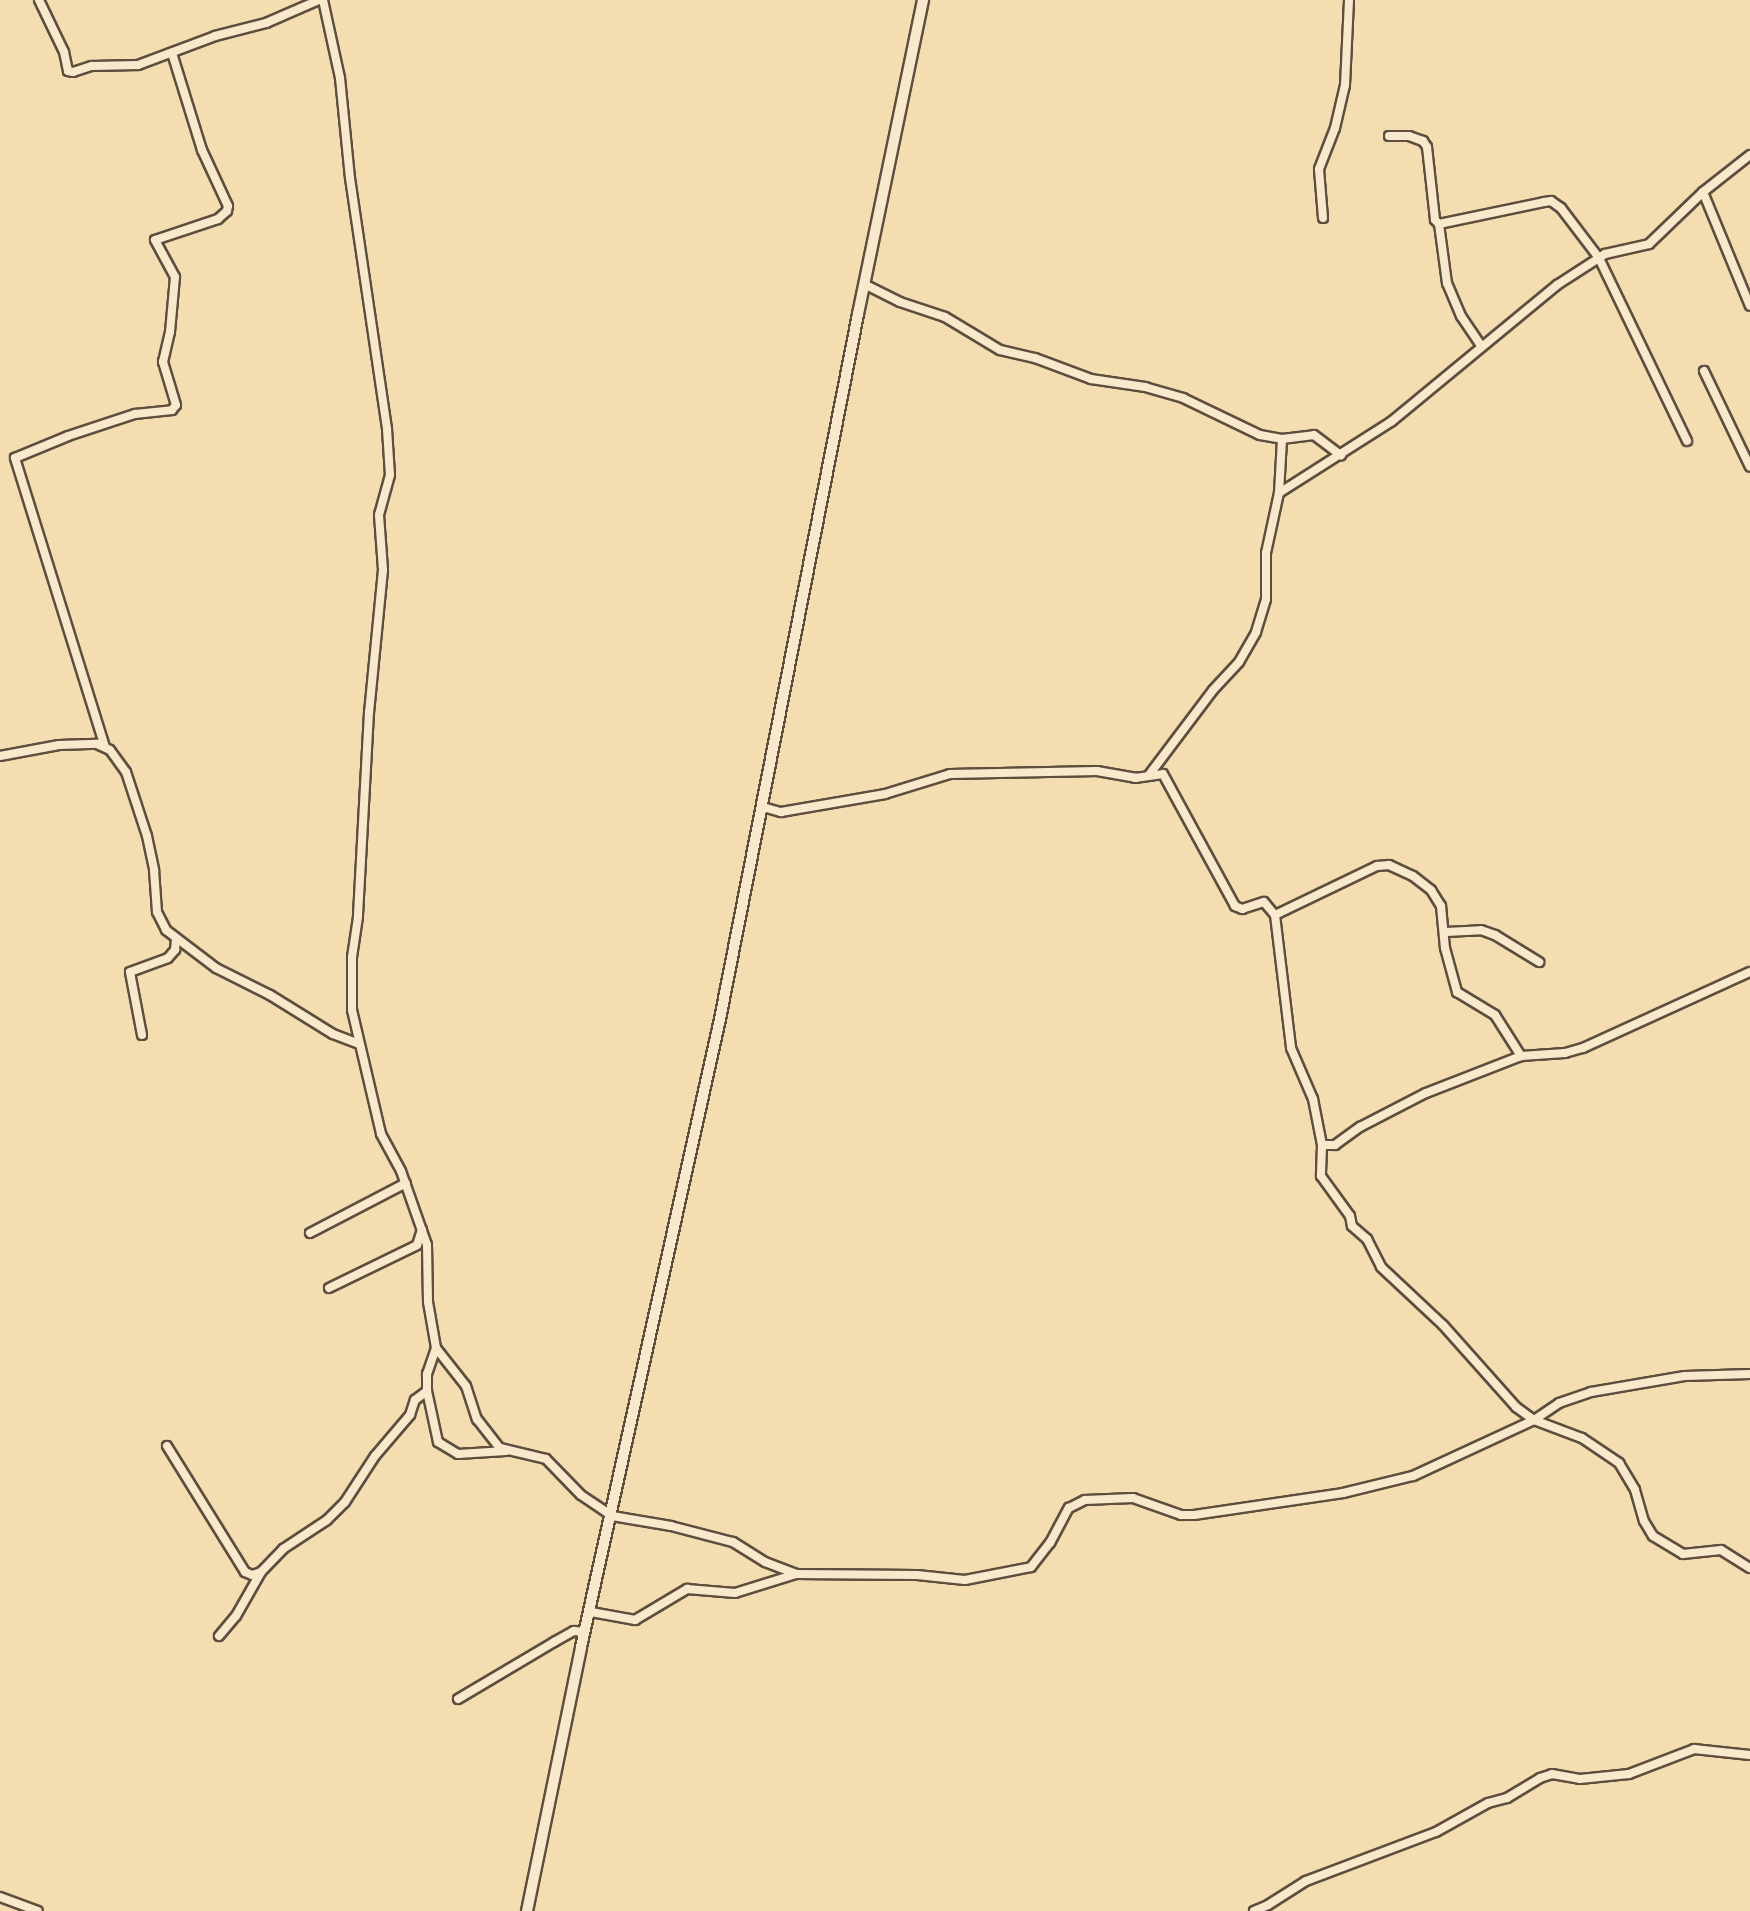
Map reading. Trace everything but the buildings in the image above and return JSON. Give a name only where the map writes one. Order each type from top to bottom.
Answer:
[{"type":"street","points":[[39,0],[64,52],[70,72],[92,66],[138,65],[215,36],[274,20],[321,0],[338,60],[350,178],[387,429],[390,475],[379,515],[383,570],[380,626],[373,660],[358,917],[352,957],[352,1010],[357,1042],[381,1134],[406,1183],[429,1254],[428,1302],[436,1349],[466,1386],[482,1429],[500,1448],[545,1459],[581,1495],[612,1516],[671,1526],[733,1542],[765,1562],[796,1574]]},
{"type":"street","points":[[527,1911],[763,807],[864,284],[923,0]]},
{"type":"street","points":[[1323,218],[1319,169],[1335,128],[1345,85],[1349,0]]},
{"type":"street","points":[[105,747],[15,458],[68,436],[135,414],[172,410],[176,405],[163,362],[170,332],[175,276],[155,240],[218,219],[224,215],[228,206],[202,150],[172,54]]},
{"type":"street","points":[[1389,136],[1409,136],[1423,141],[1427,146],[1435,220],[1439,224],[1447,283],[1461,316],[1481,346]]},
{"type":"street","points":[[1279,493],[1392,421],[1481,346],[1540,302],[1552,289],[1599,258],[1645,246],[1703,192],[1750,155]]},
{"type":"street","points":[[1703,192],[1750,306]]},
{"type":"street","points":[[1439,224],[1551,201],[1577,227],[1599,258],[1687,441]]},
{"type":"street","points":[[864,284],[900,302],[944,317],[1000,350],[1035,358],[1091,379],[1133,385],[1183,398],[1260,435],[1282,439],[1314,435],[1340,455]]},
{"type":"street","points":[[1704,370],[1750,467]]},
{"type":"street","points":[[1149,775],[1251,645],[1266,598],[1266,553],[1279,493],[1282,439]]},
{"type":"street","points":[[0,756],[59,745],[97,744],[105,747],[116,756],[126,772],[152,855],[157,912],[161,923],[176,939],[216,968],[270,995],[333,1034],[357,1042]]},
{"type":"street","points":[[763,807],[780,812],[885,794],[950,774],[1097,771],[1135,778],[1163,774],[1236,906],[1242,909],[1264,902],[1275,915],[1291,1048],[1311,1093],[1322,1145],[1321,1175],[1350,1216],[1352,1226],[1367,1239],[1381,1267],[1443,1325],[1511,1403],[1534,1420],[1582,1438],[1615,1459],[1634,1490],[1649,1530],[1658,1540],[1683,1554],[1721,1550],[1750,1567]]},
{"type":"street","points":[[1275,915],[1377,866],[1389,865],[1413,876],[1431,890],[1441,906],[1446,932],[1445,948],[1459,995],[1480,1003],[1495,1015],[1521,1056]]},
{"type":"street","points":[[1446,932],[1481,930],[1495,935],[1539,962]]},
{"type":"street","points":[[142,1035],[130,972],[168,958],[175,950],[176,939]]},
{"type":"street","points":[[1322,1145],[1335,1145],[1360,1127],[1426,1093],[1521,1056],[1565,1053],[1583,1048],[1750,972]]},
{"type":"street","points":[[310,1233],[406,1183]]},
{"type":"street","points":[[329,1288],[417,1245],[422,1230]]},
{"type":"street","points":[[436,1349],[427,1374],[427,1391],[434,1432],[442,1447],[458,1454],[507,1451]]},
{"type":"street","points":[[591,1612],[635,1620],[654,1612],[687,1589],[735,1594],[796,1574],[917,1575],[965,1580],[1024,1570],[1038,1560],[1069,1508],[1085,1500],[1133,1498],[1181,1516],[1343,1493],[1413,1476],[1534,1420],[1559,1402],[1591,1392],[1685,1376],[1750,1374]]},
{"type":"street","points":[[219,1636],[236,1616],[261,1572],[283,1549],[327,1520],[345,1502],[375,1456],[410,1415],[415,1400],[427,1391]]},
{"type":"street","points":[[167,1446],[245,1572],[252,1575],[261,1572]]},
{"type":"street","points":[[458,1699],[574,1631],[585,1632]]},
{"type":"street","points":[[1254,1911],[1268,1906],[1306,1881],[1436,1832],[1488,1803],[1507,1798],[1541,1777],[1552,1774],[1580,1779],[1629,1773],[1694,1749],[1750,1755]]},
{"type":"street","points":[[0,1897],[38,1911]]}]
